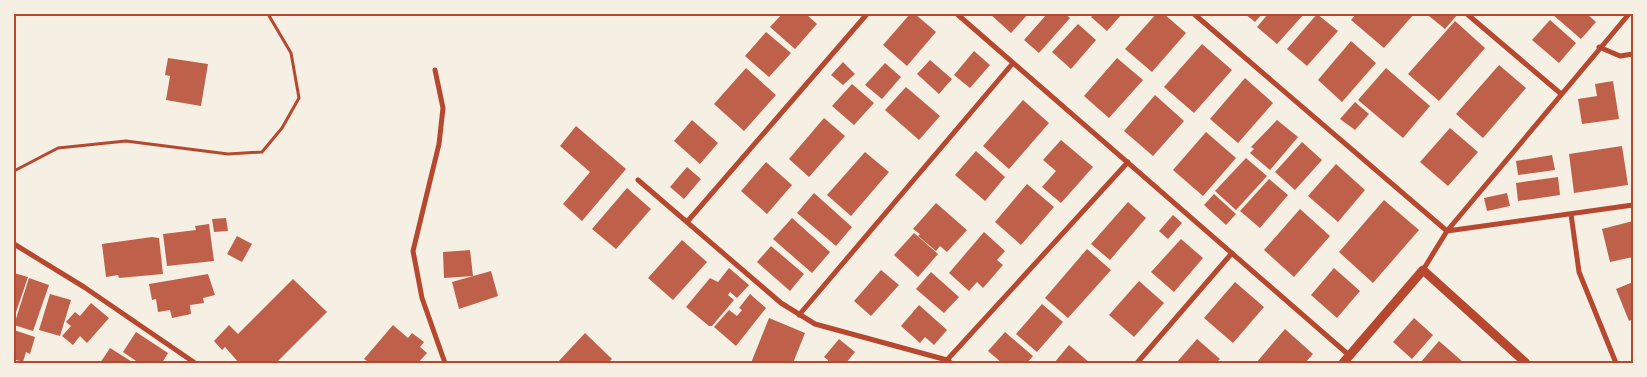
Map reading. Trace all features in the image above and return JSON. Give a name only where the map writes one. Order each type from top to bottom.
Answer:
[{"type":"street","points":[[687,222],[868,14]]},
{"type":"street","points":[[957,14],[1350,356]]},
{"type":"street","points":[[1194,14],[1447,231],[1633,205]]},
{"type":"street","points":[[1467,14],[1560,93]]},
{"type":"street","points":[[1344,363],[1423,270],[1447,231],[1560,93],[1629,14]]},
{"type":"street","points":[[1599,47],[1620,56],[1633,54]]},
{"type":"street","points":[[800,314],[1013,63]]},
{"type":"street","points":[[434,70],[443,108],[439,144],[413,251],[422,298],[445,363]]},
{"type":"street","points":[[638,180],[781,303],[815,324],[949,362],[1128,162]]},
{"type":"street","points":[[1571,214],[1580,272],[1616,363]]},
{"type":"street","points":[[14,244],[84,287],[195,363]]},
{"type":"street","points":[[1137,363],[1232,253]]},
{"type":"street","points":[[1423,270],[1526,363]]},
{"type":"path","points":[[14,171],[58,148],[126,141],[228,154],[262,152],[282,128],[300,98],[291,53],[268,14]]},
{"type":"building","points":[[782,14],[806,14],[817,24],[795,49],[770,27]]},
{"type":"building","points":[[910,14],[915,14],[936,32],[907,66],[883,45]]},
{"type":"building","points":[[990,14],[1028,14],[1011,33]]},
{"type":"building","points":[[1047,14],[1065,14],[1070,18],[1039,53],[1024,40]]},
{"type":"building","points":[[1094,14],[1122,14],[1107,31],[1091,17]]},
{"type":"building","points":[[1156,14],[1164,14],[1186,33],[1152,72],[1125,49]]},
{"type":"building","points":[[1245,14],[1262,14],[1255,22]]},
{"type":"building","points":[[1268,14],[1304,14],[1277,44],[1257,27]]},
{"type":"building","points":[[1317,14],[1338,31],[1307,66],[1287,49]]},
{"type":"building","points":[[1356,14],[1414,14],[1384,48],[1351,20]]},
{"type":"building","points":[[1431,14],[1458,14],[1445,29],[1429,16]]},
{"type":"building","points":[[1552,14],[1587,14],[1596,22],[1581,39]]},
{"type":"building","points":[[1550,20],[1576,43],[1559,63],[1532,40]]},
{"type":"building","points":[[1455,21],[1485,48],[1439,101],[1408,74]]},
{"type":"building","points":[[1078,24],[1096,40],[1071,69],[1052,52]]},
{"type":"building","points":[[766,32],[791,53],[769,77],[745,56]]},
{"type":"building","points":[[1351,41],[1376,63],[1342,102],[1318,80]]},
{"type":"building","points":[[1202,44],[1232,70],[1194,113],[1164,87]]},
{"type":"building","points":[[974,51],[990,65],[970,88],[954,75]]},
{"type":"building","points":[[168,58],[208,64],[201,106],[166,100],[170,76],[165,75]]},
{"type":"building","points":[[1117,58],[1143,80],[1109,118],[1084,96]]},
{"type":"building","points":[[930,60],[952,79],[939,94],[917,74]]},
{"type":"building","points":[[843,62],[855,74],[843,85],[831,75]]},
{"type":"building","points":[[885,63],[901,77],[882,99],[865,85]]},
{"type":"building","points":[[1499,65],[1526,88],[1483,138],[1456,114]]},
{"type":"building","points":[[746,68],[776,95],[744,131],[714,104]]},
{"type":"building","points":[[1386,68],[1430,106],[1403,138],[1358,100]]},
{"type":"building","points":[[1245,78],[1273,103],[1238,143],[1210,119]]},
{"type":"building","points":[[1613,81],[1619,119],[1582,124],[1578,99],[1597,96],[1595,84]]},
{"type":"building","points":[[852,84],[874,103],[854,125],[832,106]]},
{"type":"building","points":[[906,87],[940,116],[919,140],[885,110]]},
{"type":"building","points":[[1155,95],[1184,121],[1153,156],[1124,131]]},
{"type":"building","points":[[1023,100],[1049,123],[1009,169],[983,146]]},
{"type":"building","points":[[1355,102],[1369,114],[1355,130],[1340,119]]},
{"type":"building","points":[[824,118],[845,136],[809,177],[789,159]]},
{"type":"building","points":[[692,120],[718,143],[700,164],[674,141]]},
{"type":"building","points":[[1277,120],[1298,137],[1270,170],[1250,153],[1254,149],[1251,147]]},
{"type":"building","points":[[576,126],[626,169],[582,221],[563,204],[590,172],[560,146]]},
{"type":"building","points":[[1450,128],[1478,152],[1448,186],[1420,162]]},
{"type":"building","points":[[1206,132],[1236,158],[1203,196],[1173,170]]},
{"type":"building","points":[[1061,140],[1093,167],[1061,203],[1042,187],[1056,171],[1043,160]]},
{"type":"building","points":[[1302,142],[1322,160],[1295,190],[1275,172]]},
{"type":"building","points":[[1622,146],[1628,185],[1574,193],[1569,154]]},
{"type":"building","points":[[976,151],[1005,177],[985,201],[955,175]]},
{"type":"building","points":[[865,152],[889,172],[851,216],[827,195]]},
{"type":"building","points":[[1552,155],[1555,170],[1518,175],[1516,161]]},
{"type":"building","points":[[1246,158],[1267,176],[1236,210],[1215,191]]},
{"type":"building","points":[[766,162],[792,185],[767,214],[741,191]]},
{"type":"building","points":[[1336,164],[1365,190],[1338,222],[1308,196]]},
{"type":"building","points":[[687,167],[701,179],[684,199],[670,187]]},
{"type":"building","points":[[1558,177],[1560,195],[1518,201],[1516,183]]},
{"type":"building","points":[[1269,179],[1288,195],[1260,228],[1240,211]]},
{"type":"building","points":[[1027,184],[1054,207],[1021,245],[995,222]]},
{"type":"building","points":[[627,188],[651,209],[616,249],[592,229]]},
{"type":"building","points":[[814,193],[852,227],[836,246],[797,213]]},
{"type":"building","points":[[1507,193],[1510,206],[1487,211],[1484,198]]},
{"type":"building","points":[[1214,194],[1236,214],[1226,225],[1204,205]]},
{"type":"building","points":[[1384,200],[1419,230],[1373,283],[1339,252]]},
{"type":"building","points":[[1128,202],[1146,218],[1110,260],[1091,244]]},
{"type":"building","points":[[936,203],[967,230],[947,252],[940,246],[936,251],[918,236],[920,234],[913,229]]},
{"type":"building","points":[[1300,209],[1330,236],[1294,277],[1264,250]]},
{"type":"building","points":[[1173,215],[1182,223],[1168,239],[1159,231]]},
{"type":"building","points":[[226,218],[228,231],[214,232],[212,219]]},
{"type":"building","points":[[792,218],[830,252],[812,273],[773,239]]},
{"type":"building","points":[[1633,221],[1633,257],[1610,262],[1602,229]]},
{"type":"building","points":[[209,224],[214,261],[167,266],[163,234],[196,230],[195,226]]},
{"type":"building","points":[[984,232],[1005,251],[997,260],[1003,265],[983,288],[977,282],[969,291],[949,273]]},
{"type":"building","points":[[914,233],[938,254],[918,277],[894,255]]},
{"type":"building","points":[[237,236],[252,244],[242,262],[227,254]]},
{"type":"building","points":[[152,237],[159,238],[163,274],[119,278],[118,275],[106,277],[102,244]]},
{"type":"building","points":[[1181,239],[1203,258],[1174,292],[1151,272]]},
{"type":"building","points":[[682,240],[707,262],[673,300],[648,278]]},
{"type":"building","points":[[771,246],[804,274],[790,291],[757,262]]},
{"type":"building","points":[[1087,249],[1111,270],[1068,318],[1045,298]]},
{"type":"building","points":[[470,250],[473,276],[444,278],[443,252]]},
{"type":"building","points":[[729,268],[749,285],[737,298],[730,292],[728,295],[734,300],[712,326],[709,326],[686,307],[710,278],[718,282]]},
{"type":"building","points":[[1334,268],[1360,291],[1337,318],[1311,295]]},
{"type":"building","points":[[881,270],[899,285],[871,316],[854,301]]},
{"type":"building","points":[[491,271],[498,296],[459,309],[452,282]]},
{"type":"building","points":[[931,272],[959,297],[944,313],[916,289]]},
{"type":"building","points":[[14,273],[28,277],[14,318]]},
{"type":"building","points":[[208,274],[215,295],[203,298],[204,303],[190,305],[191,314],[172,318],[170,310],[158,312],[156,299],[152,300],[149,284]]},
{"type":"building","points":[[29,278],[49,285],[33,331],[14,325]]},
{"type":"building","points":[[293,279],[327,312],[276,363],[239,363],[225,347],[222,350],[214,341],[229,325],[238,334]]},
{"type":"building","points":[[1139,281],[1164,303],[1134,337],[1109,315]]},
{"type":"building","points":[[1235,282],[1264,307],[1233,343],[1204,318]]},
{"type":"building","points":[[1633,282],[1633,319],[1629,321],[1616,289]]},
{"type":"building","points":[[50,294],[71,300],[60,336],[39,330]]},
{"type":"building","points":[[750,294],[766,308],[736,346],[714,327],[729,310],[737,316],[742,310],[739,308]]},
{"type":"building","points":[[91,303],[109,318],[87,343],[80,336],[73,345],[62,336],[71,326],[66,322],[75,312],[80,316]]},
{"type":"building","points":[[1042,304],[1063,322],[1037,352],[1016,334]]},
{"type":"building","points":[[919,305],[947,330],[934,345],[925,337],[920,343],[901,326]]},
{"type":"building","points":[[769,318],[805,333],[793,363],[751,363]]},
{"type":"building","points":[[1414,318],[1433,335],[1412,359],[1393,342]]},
{"type":"building","points":[[393,325],[408,338],[412,333],[424,342],[420,347],[427,353],[418,363],[365,363],[367,361],[364,359]]},
{"type":"building","points":[[1285,329],[1313,354],[1305,363],[1256,363]]},
{"type":"building","points":[[14,330],[35,337],[30,354],[26,352],[23,362],[16,360],[14,363]]},
{"type":"building","points":[[136,332],[168,353],[162,363],[139,363],[123,352]]},
{"type":"building","points":[[1005,332],[1033,356],[1027,363],[1002,363],[988,351]]},
{"type":"building","points":[[585,333],[612,359],[609,362],[611,363],[557,363]]},
{"type":"building","points":[[839,339],[855,352],[846,363],[828,363],[828,360],[824,357]]},
{"type":"building","points":[[1197,339],[1220,359],[1216,363],[1176,363]]},
{"type":"building","points":[[1439,341],[1463,362],[1420,363]]},
{"type":"building","points":[[1069,345],[1090,363],[1054,363]]},
{"type":"building","points":[[110,348],[134,363],[100,363]]}]
